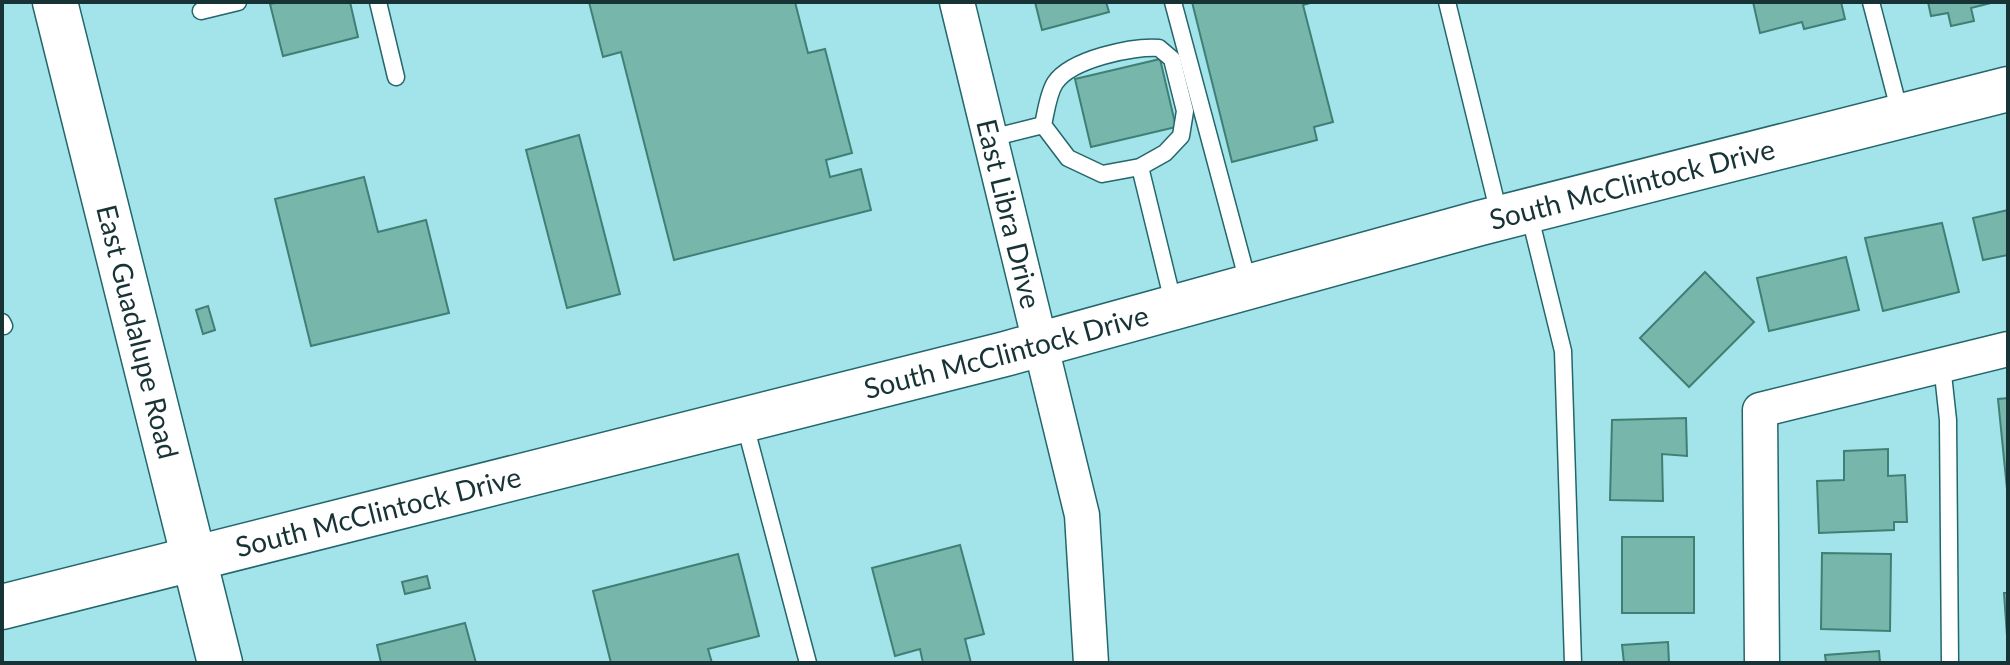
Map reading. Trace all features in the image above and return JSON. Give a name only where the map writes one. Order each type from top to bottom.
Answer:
[{"type":"main road","name":"East Guadalupe Road","points":[[55,2],[220,663]]},
{"type":"main road","name":"South McClintock Drive","points":[[2,607],[1039,345],[1514,215],[2008,89]]},
{"type":"street","name":"East Libra Drive","points":[[957,2],[1082,515],[1091,663]]},
{"type":"street","points":[[1762,663],[1760,410],[2008,349]]},
{"type":"lane","points":[[201,11],[238,2]]},
{"type":"lane","points":[[378,2],[396,77]]},
{"type":"lane","points":[[1173,2],[1249,287]]},
{"type":"lane","points":[[1447,2],[1514,215],[1563,351],[1573,663]]},
{"type":"lane","points":[[1871,2],[1900,116]]},
{"type":"lane","points":[[1143,47],[1159,48],[1172,59],[1185,111],[1181,136],[1165,153],[1140,167],[1102,174],[1068,158],[1043,125],[1055,83],[1073,66],[1143,47]]},
{"type":"lane","points":[[991,138],[1043,125]]},
{"type":"lane","points":[[1140,167],[1174,307]]},
{"type":"lane","points":[[1942,365],[1948,420],[1950,663]]},
{"type":"lane","points":[[744,420],[808,663]]},
{"type":"building","points":[[350,2],[358,37],[283,56],[270,4]]},
{"type":"building","points":[[589,2],[795,2],[808,53],[825,49],[852,153],[826,160],[830,177],[861,169],[871,210],[674,260],[621,52],[603,57]]},
{"type":"building","points":[[1035,2],[1106,2],[1109,12],[1042,30]]},
{"type":"building","points":[[1192,2],[1314,2],[1303,5],[1333,122],[1314,127],[1317,140],[1232,162]]},
{"type":"building","points":[[1753,2],[1841,2],[1845,19],[1804,29],[1802,22],[1760,33]]},
{"type":"building","points":[[1928,2],[1991,3],[1971,8],[1974,21],[1951,26],[1948,13],[1931,16]]},
{"type":"building","points":[[1160,59],[1176,127],[1091,147],[1075,79]]},
{"type":"building","points":[[579,135],[620,294],[567,308],[526,150]]},
{"type":"building","points":[[364,177],[378,232],[426,220],[449,313],[311,346],[275,199]]},
{"type":"building","points":[[2008,210],[2008,255],[1983,260],[1973,218]]},
{"type":"building","points":[[1942,223],[1959,292],[1883,311],[1865,238]]},
{"type":"building","points":[[1846,257],[1859,310],[1769,331],[1757,278]]},
{"type":"building","points":[[1705,272],[1754,322],[1689,387],[1640,338]]},
{"type":"building","points":[[208,306],[215,330],[203,334],[196,310]]},
{"type":"building","points":[[2008,398],[2008,489],[2007,489],[1998,399]]},
{"type":"building","points":[[1686,418],[1687,456],[1662,454],[1663,501],[1610,500],[1612,420]]},
{"type":"building","points":[[1888,449],[1888,476],[1905,475],[1907,522],[1894,522],[1894,530],[1819,533],[1817,481],[1844,480],[1844,451]]},
{"type":"building","points":[[1622,537],[1694,537],[1694,613],[1622,613]]},
{"type":"building","points":[[960,545],[984,634],[965,639],[971,663],[923,663],[920,649],[895,656],[872,568]]},
{"type":"building","points":[[1822,553],[1891,554],[1890,631],[1821,629]]},
{"type":"building","points":[[738,554],[759,636],[708,649],[712,663],[611,663],[593,591]]},
{"type":"building","points":[[427,576],[430,588],[405,594],[402,582]]},
{"type":"building","points":[[2004,593],[2008,593],[2008,650]]},
{"type":"building","points":[[465,623],[476,663],[381,663],[377,645]]},
{"type":"building","points":[[1668,642],[1669,663],[1624,663],[1622,645]]},
{"type":"building","points":[[1879,651],[1880,663],[1826,663],[1825,655]]}]
